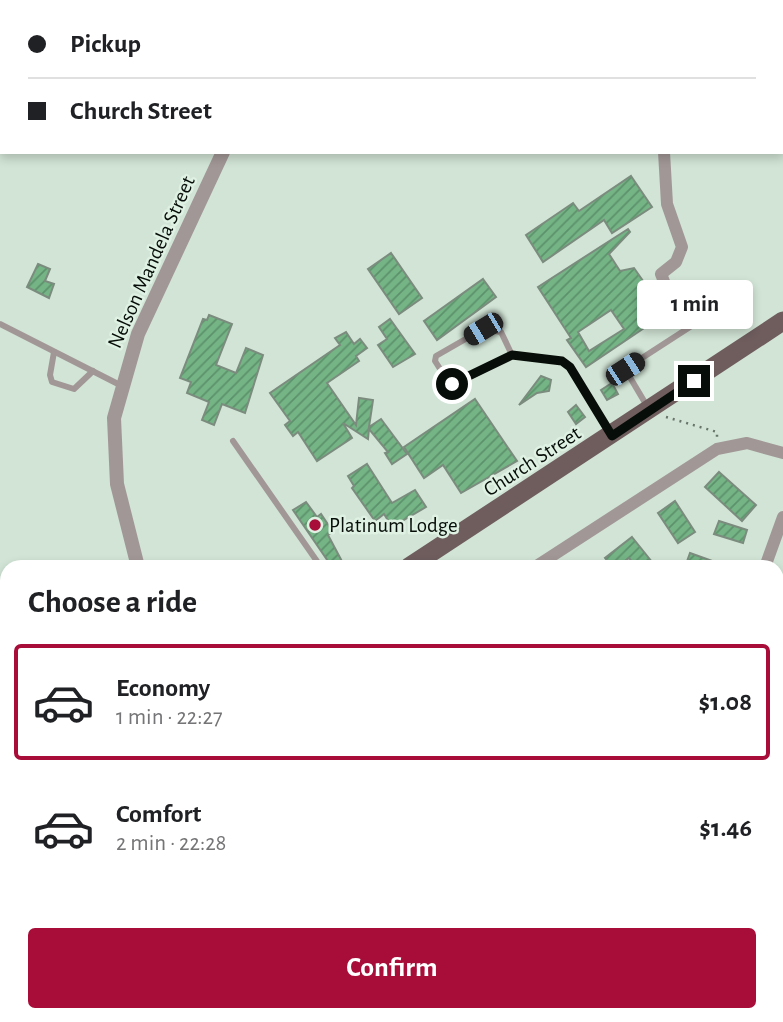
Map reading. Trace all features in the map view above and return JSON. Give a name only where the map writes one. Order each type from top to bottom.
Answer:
[{"type":"main road","name":"Church Street","points":[[420,560],[612,436],[654,413],[783,321]]},
{"type":"street","name":"Nelson Mandela Street","points":[[137,560],[117,484],[113,445],[114,418],[138,334],[222,154]]},
{"type":"street","points":[[664,154],[667,204],[682,247],[676,262],[660,274],[676,312]]},
{"type":"street","points":[[546,560],[718,449],[747,443],[783,453]]},
{"type":"street","points":[[768,560],[783,517]]},
{"type":"lane","points":[[0,324],[122,386]]},
{"type":"lane","points":[[654,413],[625,369],[693,325]]},
{"type":"lane","points":[[512,355],[500,332],[491,328],[483,329],[436,356],[435,361],[449,383],[455,385],[512,355],[567,364],[612,436]]},
{"type":"lane","points":[[54,352],[50,375],[52,382],[74,389],[93,371]]},
{"type":"lane","points":[[233,441],[316,560]]},
{"type":"path","points":[[654,413],[717,432],[718,449]]},
{"type":"building","points":[[631,176],[652,207],[612,233],[604,220],[543,262],[526,235],[573,203],[579,211]]},
{"type":"building","points":[[628,229],[630,232],[609,254],[620,271],[634,268],[660,305],[653,309],[659,318],[586,367],[567,340],[571,338],[538,287]],"holes":[[[611,310],[624,329],[589,351],[578,332]]]},
{"type":"building","points":[[391,253],[422,298],[399,314],[368,269]]},
{"type":"building","points":[[38,264],[50,269],[45,281],[54,284],[49,298],[27,287]]},
{"type":"building","points":[[483,279],[496,297],[437,340],[424,321]]},
{"type":"building","points":[[209,315],[232,324],[216,365],[236,373],[246,348],[263,355],[245,413],[222,404],[214,425],[202,420],[209,402],[187,393],[191,382],[180,378],[203,319],[207,320]]},
{"type":"building","points":[[390,319],[415,354],[393,367],[378,345],[387,339],[379,327]]},
{"type":"building","points":[[346,332],[354,344],[360,339],[367,348],[356,356],[359,361],[327,383],[356,425],[359,398],[373,400],[369,427],[381,419],[407,454],[392,464],[385,453],[388,452],[369,429],[368,439],[343,423],[352,438],[317,461],[298,432],[293,436],[285,425],[290,421],[270,393],[340,345],[335,338]]},
{"type":"building","points":[[541,376],[551,380],[549,391],[537,393],[519,405]]},
{"type":"building","points":[[612,383],[618,394],[607,400],[601,390]]},
{"type":"building","points":[[475,399],[517,461],[461,493],[443,465],[424,478],[404,447]]},
{"type":"building","points":[[576,405],[585,417],[576,424],[568,412]]},
{"type":"building","points":[[367,464],[392,503],[415,490],[426,507],[392,527],[384,514],[375,521],[352,488],[354,486],[348,476]]},
{"type":"building","points":[[719,472],[756,505],[742,521],[705,487]]},
{"type":"building","points":[[675,501],[695,532],[678,543],[658,513]]},
{"type":"building","name":"Platinum Lodge","points":[[306,502],[317,517],[321,514],[333,532],[328,535],[341,560],[327,560],[293,510]]},
{"type":"building","points":[[719,521],[747,530],[743,543],[714,534]]},
{"type":"building","points":[[632,537],[650,560],[607,560],[605,558]]},
{"type":"building","points":[[690,553],[709,560],[688,560]]},
{"type":"place","name":"Platinum Lodge","points":[[315,525]]},
{"type":"route","points":[[452,384],[455,385],[512,355],[562,361],[570,367],[612,436],[694,381]]}]
